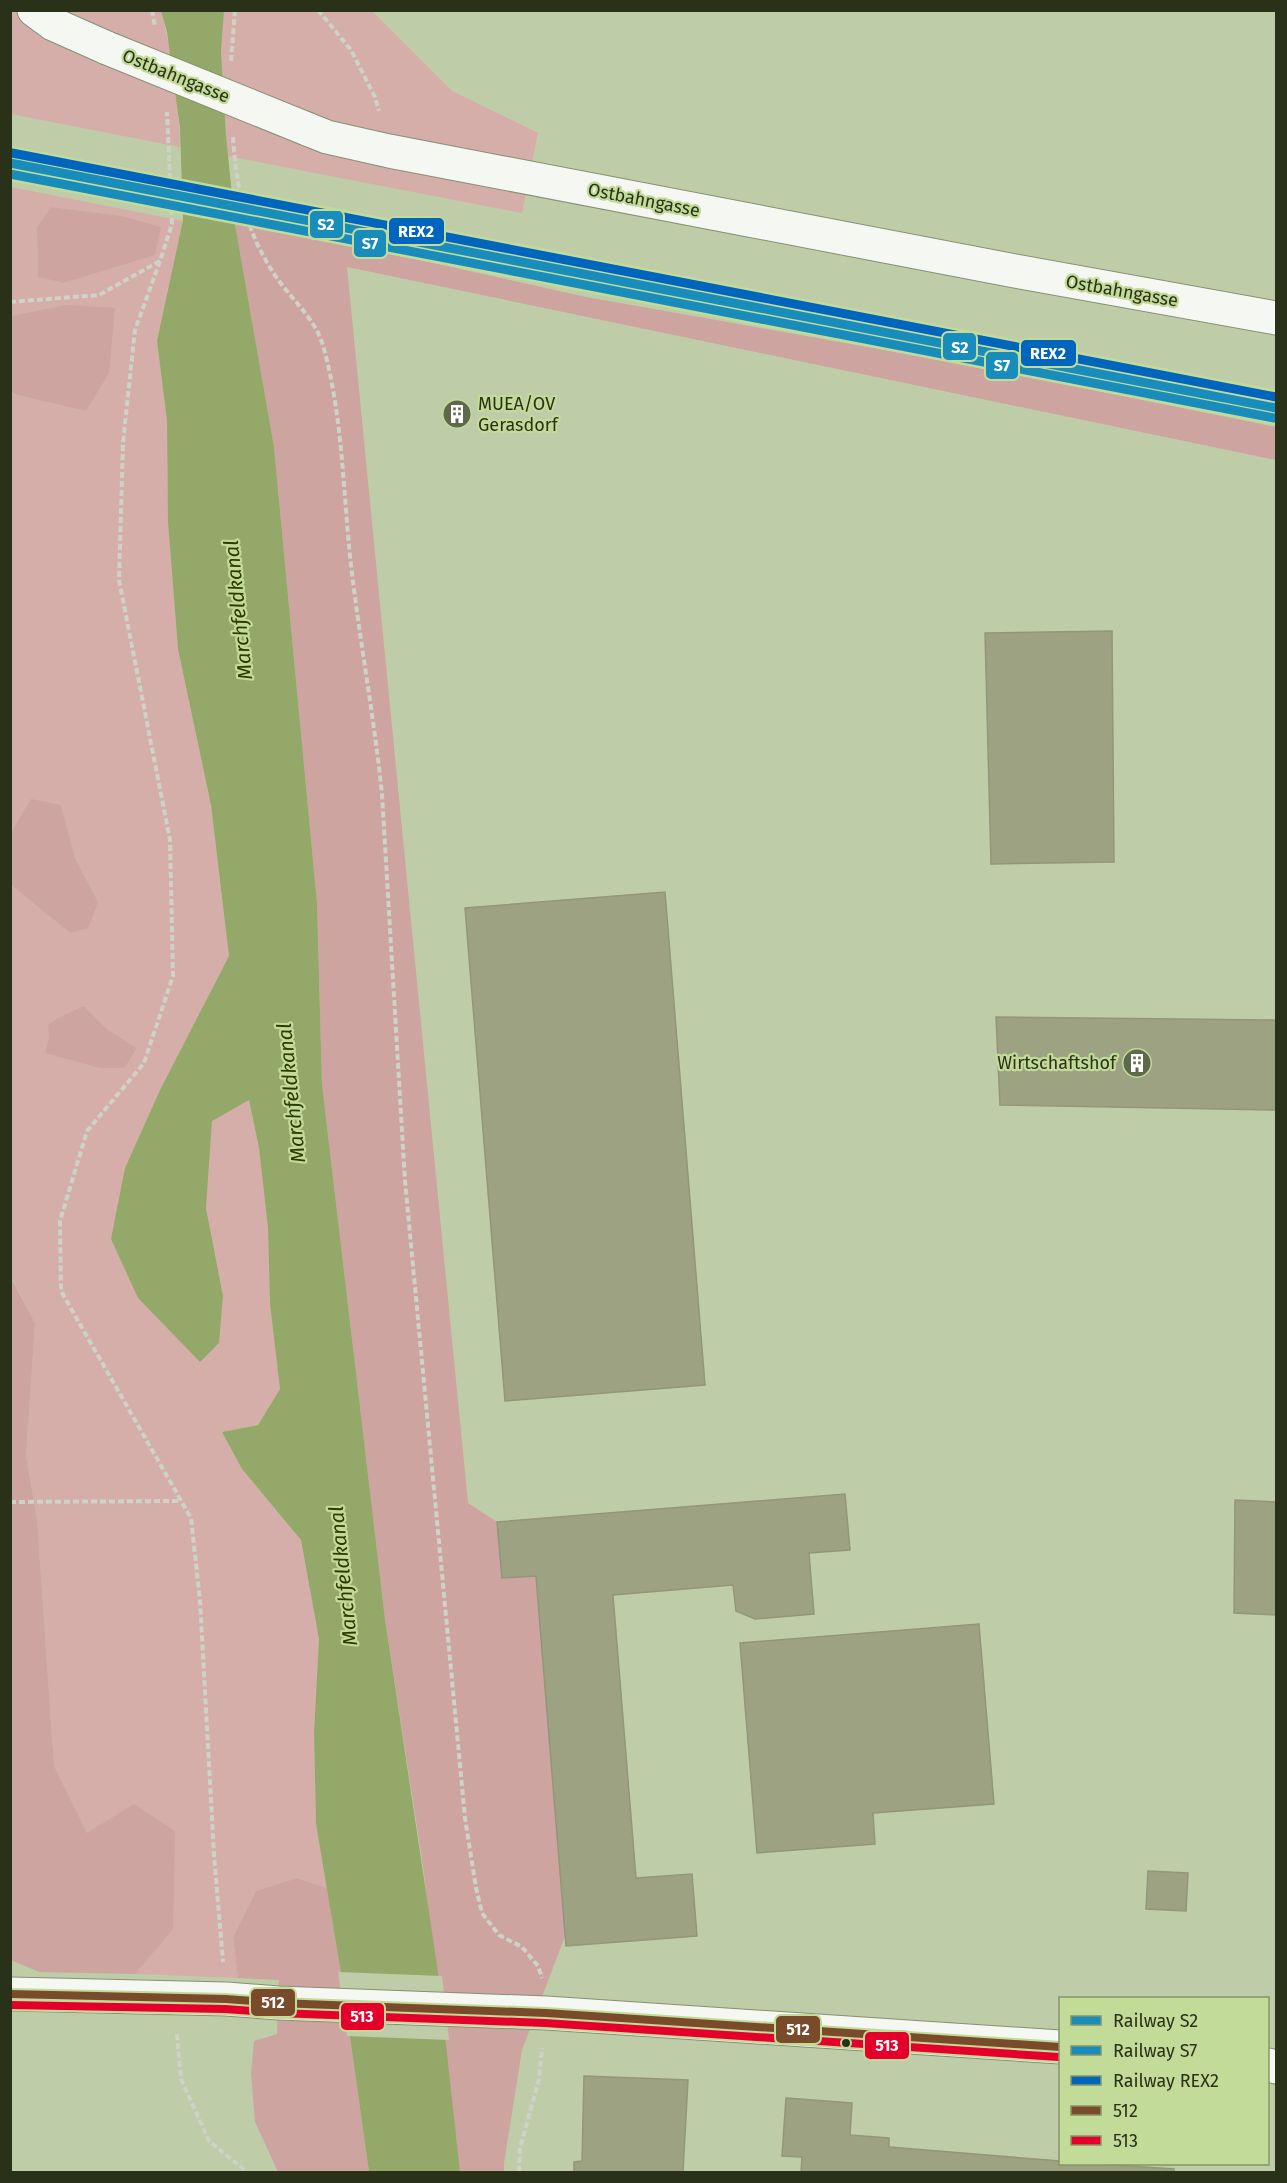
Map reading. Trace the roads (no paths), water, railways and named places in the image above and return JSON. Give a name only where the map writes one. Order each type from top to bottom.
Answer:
[{"type":"street","name":"Ostbahngasse","points":[[34,10],[53,24],[107,48],[327,137],[389,151],[1015,271],[1276,318]]},
{"type":"street","points":[[10,1994],[226,1999],[546,2013],[1059,2047]]},
{"type":"water","name":"Marchfeldkanal","points":[[161,11],[224,11],[221,51],[226,136],[235,224],[274,447],[317,903],[322,1084],[385,1619],[438,1972],[460,2172],[369,2172],[341,1973],[316,1824],[314,1732],[319,1639],[301,1540],[242,1469],[222,1432],[258,1425],[280,1389],[270,1304],[268,1228],[259,1148],[249,1100],[212,1121],[206,1208],[223,1296],[219,1343],[200,1362],[138,1298],[111,1239],[125,1168],[160,1090],[229,956],[211,805],[178,649],[168,522],[167,421],[157,341],[183,220],[180,128],[167,32]]},
{"type":"rail line","name":"REX2","points":[[12,153],[1276,397]]},
{"type":"rail line","name":"S2","points":[[10,163],[1276,408]]},
{"type":"rail line","name":"S7","points":[[10,174],[1274,418]]},
{"type":"place","name":"MUEA/OV Gerasdorf","points":[[457,414]]},
{"type":"place","name":"Wirtschaftshof","points":[[1137,1063]]}]
